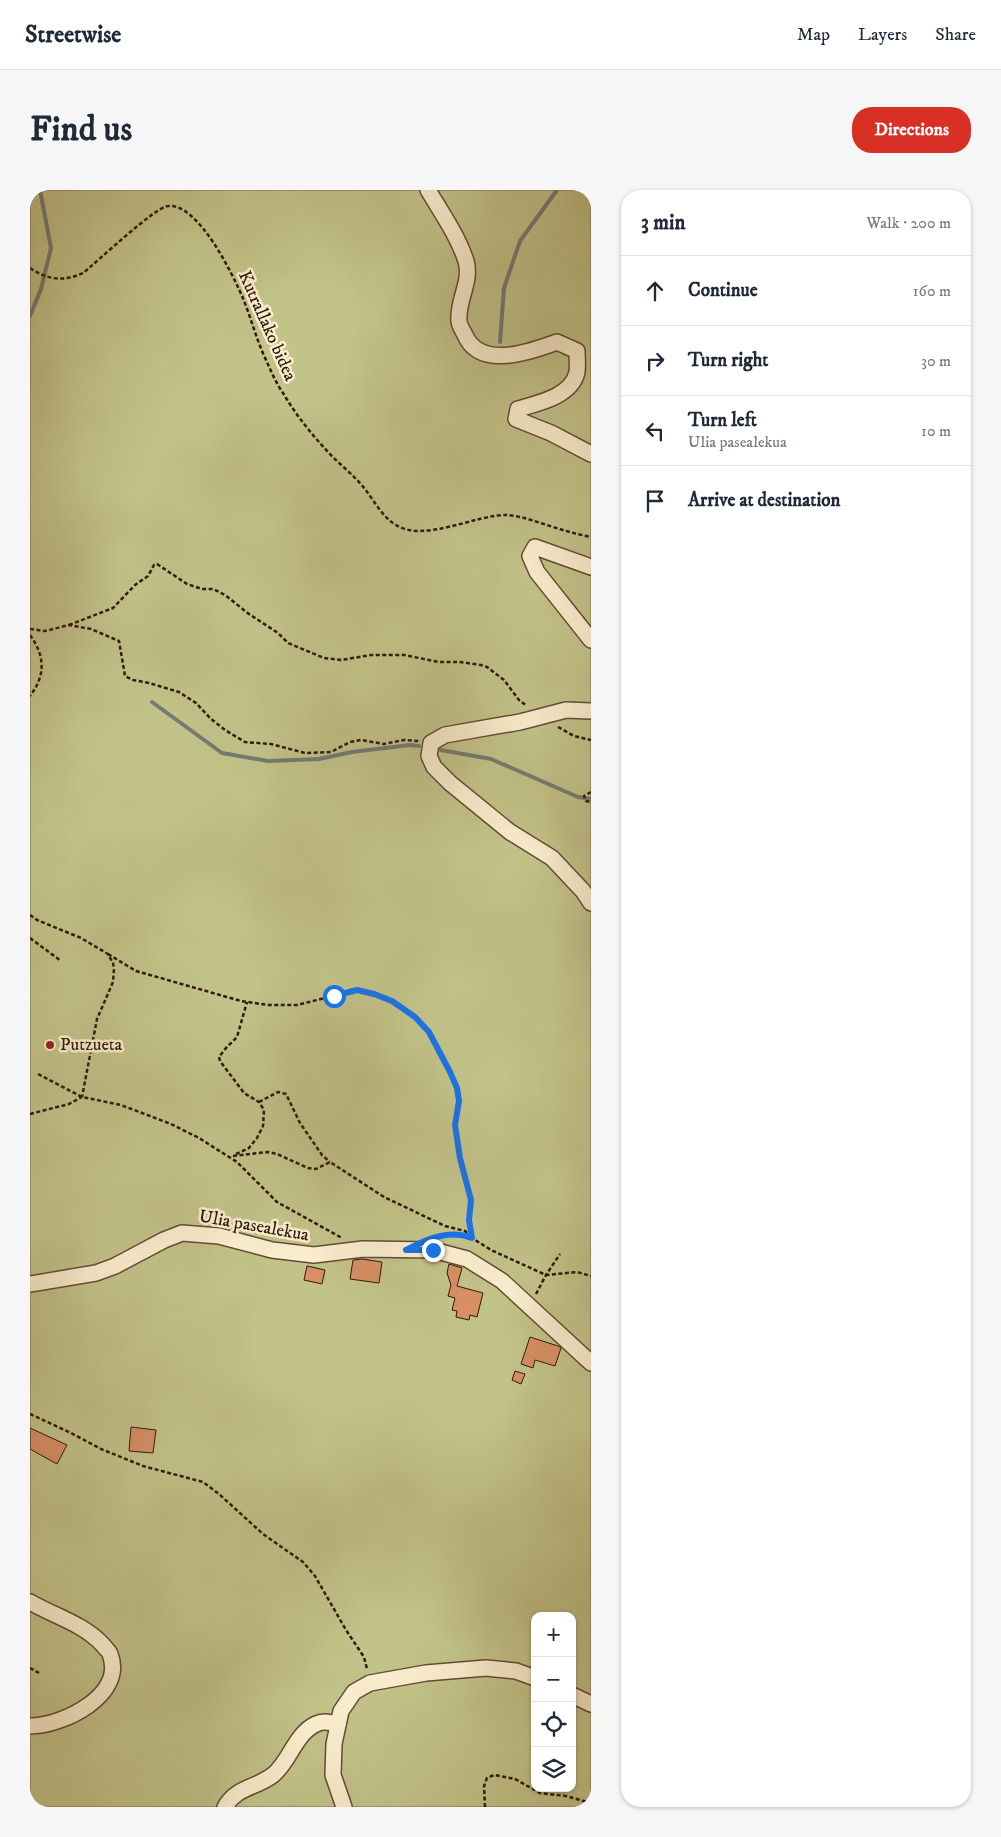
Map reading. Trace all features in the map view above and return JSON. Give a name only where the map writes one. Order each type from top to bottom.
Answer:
[{"type":"street","points":[[428,190],[466,261],[467,281],[459,322],[467,339],[480,353],[498,356],[538,349],[557,342],[577,351],[577,373],[568,389],[543,402],[518,408],[516,419],[551,433],[591,454]]},
{"type":"street","points":[[591,567],[535,547],[530,556],[537,572],[591,640]]},
{"type":"street","points":[[591,711],[566,710],[445,735],[431,743],[428,756],[434,767],[450,783],[510,832],[552,858],[583,891],[591,903]]},
{"type":"street","name":"Ulia pasealekua","points":[[30,1284],[96,1273],[115,1266],[164,1240],[182,1233],[219,1236],[272,1250],[314,1255],[363,1249],[433,1250],[467,1259],[502,1282],[591,1363]]},
{"type":"street","points":[[30,1602],[92,1633],[110,1653],[113,1672],[107,1687],[95,1701],[62,1721],[40,1726],[30,1726]]},
{"type":"street","points":[[344,1807],[334,1775],[334,1744],[341,1711],[354,1692],[370,1683],[426,1673],[486,1668],[516,1671],[531,1677]]},
{"type":"street","points":[[576,1698],[591,1704]]},
{"type":"street","points":[[225,1807],[230,1798],[273,1775],[303,1734],[316,1724],[330,1721],[338,1725]]},
{"type":"path","name":"Kutrallako bidea","points":[[30,268],[39,274],[69,279],[83,273],[150,215],[164,206],[176,206],[187,212],[201,226],[228,269],[242,296],[266,360],[282,392],[302,421],[329,453],[363,487],[383,514],[397,526],[414,530],[432,530],[506,515],[526,518],[591,537]]},
{"type":"path","points":[[30,629],[45,631],[69,625],[113,608],[135,585],[148,576],[154,565],[157,564],[187,584],[202,589],[213,589],[226,595],[249,614],[278,633],[288,643],[324,658],[341,660],[381,655],[404,656],[439,662],[460,662],[487,666],[504,680],[519,700],[537,717],[552,723],[574,736],[591,740]]},
{"type":"path","points":[[69,625],[91,629],[119,641],[124,676],[179,692],[196,703],[211,719],[245,742],[271,744],[306,753],[330,752],[350,742],[361,740],[384,744],[404,740],[431,743]]},
{"type":"path","points":[[30,635],[37,646],[42,662],[35,690],[30,696]]},
{"type":"path","points":[[591,792],[584,796],[584,798],[586,801],[591,802]]},
{"type":"path","points":[[30,915],[37,920],[81,938],[136,971],[170,982],[247,1002],[268,1005],[297,1005],[357,990],[392,1001],[415,1017],[429,1032],[457,1088],[459,1101],[455,1132],[463,1173],[471,1200],[469,1220],[472,1238]]},
{"type":"path","points":[[30,938],[61,961]]},
{"type":"path","points":[[30,1114],[70,1104],[82,1097],[97,1019],[113,982],[113,963],[108,954]]},
{"type":"path","points":[[231,1156],[252,1144],[263,1126],[264,1110],[259,1102],[244,1093],[220,1061],[220,1057],[226,1048],[237,1037],[247,1002]]},
{"type":"path","points":[[38,1074],[82,1097],[121,1105],[171,1124],[231,1156],[277,1202],[363,1249]]},
{"type":"path","points":[[259,1102],[278,1092],[286,1094],[304,1130],[322,1155],[330,1162],[384,1196],[437,1222],[465,1231],[472,1238]]},
{"type":"path","points":[[231,1156],[268,1152],[308,1168],[316,1169],[330,1162]]},
{"type":"path","points":[[431,1238],[455,1234],[465,1235],[491,1250],[546,1275],[576,1272],[591,1276]]},
{"type":"path","points":[[530,1307],[546,1275],[560,1254]]},
{"type":"path","points":[[30,1414],[143,1466],[203,1482],[219,1494],[263,1534],[302,1562],[316,1576],[346,1630],[364,1657],[370,1683]]},
{"type":"path","points":[[30,1668],[39,1673]]},
{"type":"path","points":[[485,1807],[484,1786],[487,1778],[494,1775],[515,1779],[540,1793],[566,1796],[591,1803]]},
{"type":"green space","points":[[30,190],[591,190],[591,1807],[30,1807]]},
{"type":"building","points":[[362,1259],[382,1262],[379,1283],[350,1279],[353,1260]]},
{"type":"building","points":[[449,1264],[462,1268],[457,1286],[483,1293],[477,1317],[470,1315],[469,1320],[456,1317],[457,1311],[452,1310],[455,1298],[448,1296],[451,1285],[447,1273]]},
{"type":"building","points":[[307,1266],[325,1270],[322,1284],[304,1280]]},
{"type":"building","points":[[530,1337],[561,1348],[555,1366],[535,1360],[533,1368],[521,1364]]},
{"type":"building","points":[[515,1371],[525,1374],[521,1384],[512,1380]]},
{"type":"building","points":[[131,1427],[156,1430],[153,1453],[129,1451]]},
{"type":"building","points":[[30,1428],[67,1445],[57,1464],[30,1449]]},
{"type":"waterway","points":[[30,316],[41,289],[51,248],[40,190]]},
{"type":"waterway","points":[[500,342],[504,288],[520,241],[557,190]]},
{"type":"waterway","points":[[152,702],[222,753],[268,761],[319,759],[352,752],[410,745],[419,746]]},
{"type":"waterway","points":[[441,750],[491,759],[578,797],[591,799]]},
{"type":"place","name":"Putzueta","points":[[50,1045]]},
{"type":"route","points":[[334,996],[357,990],[374,994],[392,1001],[415,1017],[429,1032],[457,1088],[459,1101],[455,1125],[456,1138],[471,1200],[469,1220],[472,1238],[465,1235],[443,1235],[431,1238],[406,1250],[433,1250]]}]
